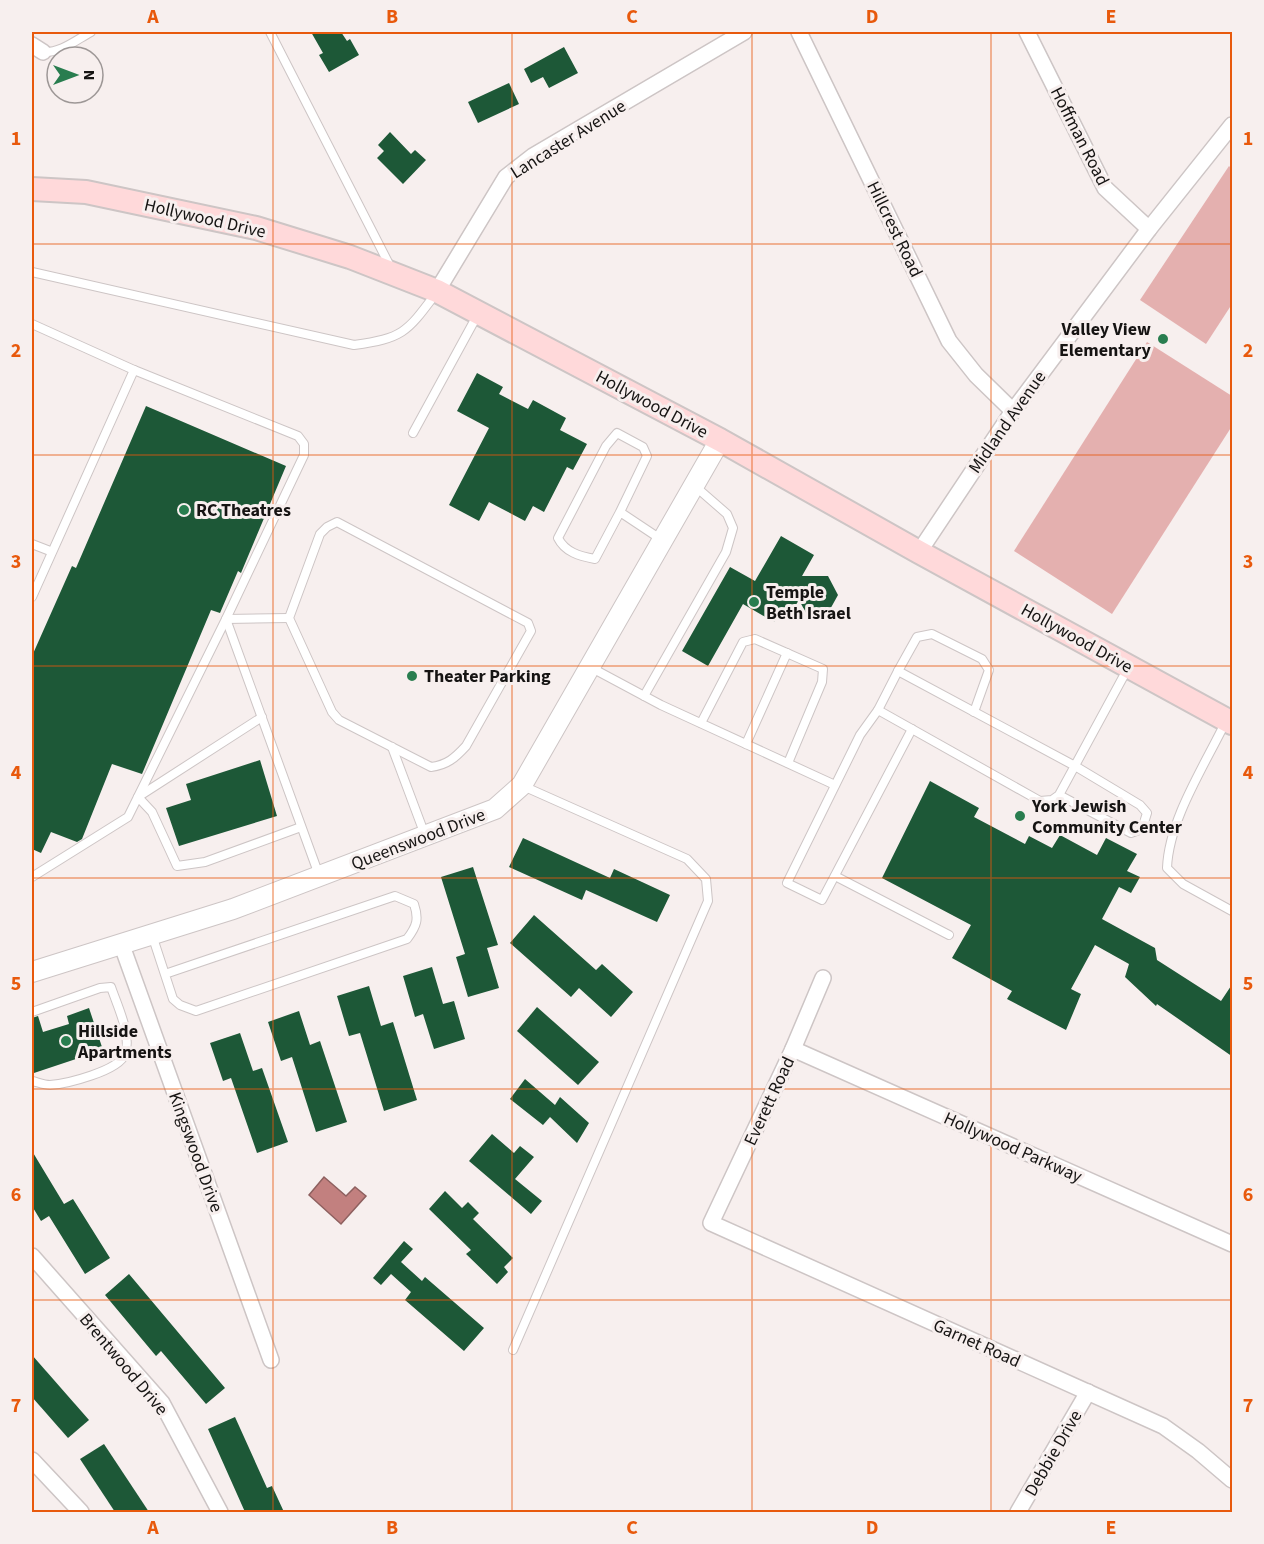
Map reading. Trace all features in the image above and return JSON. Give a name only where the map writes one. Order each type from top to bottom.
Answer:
[{"type":"main road","name":"Hollywood Drive","points":[[32,189],[86,192],[256,228],[350,257],[437,291],[720,440],[919,552],[1229,721]]},
{"type":"street","name":"Lancaster Avenue","points":[[437,291],[506,177],[533,156],[744,32]]},
{"type":"street","name":"Hillcrest Road","points":[[799,32],[949,341],[976,375],[1013,411]]},
{"type":"street","name":"Hoffman Road","points":[[1028,32],[1105,188],[1149,229]]},
{"type":"street","name":"Midland Avenue","points":[[919,552],[1013,411],[1149,229],[1233,125]]},
{"type":"street","name":"Queenswood Drive","points":[[32,972],[234,909],[495,809],[522,785],[720,440]]},
{"type":"street","name":"Kingswood Drive","points":[[121,943],[271,1360]]},
{"type":"street","name":"Everett Road","points":[[711,1223],[793,1050],[823,978]]},
{"type":"street","name":"Hollywood Parkway","points":[[793,1050],[1233,1244]]},
{"type":"street","name":"Garnet Road","points":[[711,1223],[1163,1426],[1233,1480]]},
{"type":"street","name":"Brentwood Drive","points":[[32,1256],[162,1403],[220,1512]]},
{"type":"street","name":"Debbie Drive","points":[[1018,1512],[1088,1392]]},
{"type":"street","points":[[32,1460],[81,1512]]},
{"type":"lane","points":[[38,48],[53,52],[91,32]]},
{"type":"lane","points":[[270,32],[394,274]]},
{"type":"lane","points":[[32,272],[354,345],[387,340],[412,326],[437,291]]},
{"type":"lane","points":[[413,433],[478,312]]},
{"type":"lane","points":[[32,324],[134,370],[298,436],[304,444],[304,455],[128,817],[32,877]]},
{"type":"lane","points":[[32,597],[50,551],[134,370]]},
{"type":"lane","points":[[617,433],[643,447],[647,456],[620,512],[595,559],[563,547],[558,538],[606,446],[617,433]]},
{"type":"lane","points":[[644,696],[726,552],[733,528],[727,514],[694,485]]},
{"type":"lane","points":[[620,512],[663,541]]},
{"type":"lane","points":[[337,522],[528,623],[531,631],[466,746],[454,759],[443,766],[431,768],[339,720],[332,712],[289,618],[320,534],[337,522]]},
{"type":"lane","points":[[32,544],[50,551]]},
{"type":"lane","points":[[226,619],[289,618]]},
{"type":"lane","points":[[226,619],[320,877]]},
{"type":"lane","points":[[912,729],[822,900],[787,883],[860,735],[878,710],[917,637],[932,634],[982,659],[989,670],[974,712]]},
{"type":"lane","points":[[701,723],[743,642],[755,639],[787,652],[823,669],[822,682],[788,763]]},
{"type":"lane","points":[[746,744],[787,652]]},
{"type":"lane","points":[[588,667],[644,696],[835,785]]},
{"type":"lane","points":[[878,710],[1040,801],[1052,800],[1059,795],[1129,667]]},
{"type":"lane","points":[[898,671],[1075,766],[1144,808],[1147,813],[1145,824],[1139,832],[1131,833],[1059,795]]},
{"type":"lane","points":[[138,797],[262,717]]},
{"type":"lane","points":[[1229,721],[1176,824],[1168,849],[1167,868],[1183,884],[1233,911]]},
{"type":"lane","points":[[392,747],[426,837]]},
{"type":"lane","points":[[513,1350],[708,901],[706,879],[687,859],[522,785]]},
{"type":"lane","points":[[138,797],[152,812],[177,866],[205,862],[302,827]]},
{"type":"lane","points":[[835,876],[949,935]]},
{"type":"lane","points":[[151,934],[173,999],[180,1005],[196,1011],[407,939],[415,929],[418,916],[414,904],[395,896],[165,974]]},
{"type":"lane","points":[[32,1012],[100,988],[111,987],[126,1038],[125,1055],[116,1066],[88,1076],[49,1085],[32,1081]]},
{"type":"shaded area","points":[[1229,166],[1232,169],[1232,304],[1206,344],[1140,300]]},
{"type":"shaded area","points":[[1147,342],[1232,396],[1232,426],[1112,614],[1014,551]]},
{"type":"shaded area","points":[[324,1177],[346,1196],[355,1187],[366,1196],[341,1224],[309,1195]]},
{"type":"building","points":[[311,32],[341,32],[347,41],[350,39],[359,55],[329,72],[319,55],[323,53]]},
{"type":"building","points":[[564,47],[578,73],[549,88],[543,77],[531,83],[524,69]]},
{"type":"building","points":[[509,83],[519,104],[478,123],[468,102]]},
{"type":"building","points":[[390,132],[411,154],[415,150],[426,160],[403,184],[377,158],[384,151],[378,145]]},
{"type":"building","points":[[477,373],[503,387],[499,394],[528,409],[533,400],[566,418],[560,430],[587,444],[573,470],[567,467],[544,512],[533,506],[525,521],[489,502],[479,521],[449,505],[489,428],[457,411]]},
{"type":"building","points":[[146,406],[286,466],[241,573],[238,571],[220,613],[211,610],[142,774],[112,764],[82,839],[77,842],[51,832],[41,853],[32,849],[32,656],[72,566],[76,568]]},
{"type":"building","name":"Temple Beth Israel","points":[[781,536],[814,555],[802,576],[828,576],[838,595],[828,613],[806,613],[799,600],[790,614],[782,610],[774,622],[743,604],[708,666],[682,651],[730,567],[755,581]]},
{"type":"building","points":[[260,760],[277,816],[179,846],[166,808],[191,800],[186,784]]},
{"type":"building","points":[[930,781],[979,808],[974,817],[1025,844],[1029,836],[1052,848],[1060,835],[1097,855],[1106,838],[1137,854],[1127,871],[1140,877],[1131,893],[1119,887],[1102,919],[1155,948],[1157,960],[1221,1001],[1233,983],[1233,1057],[1157,1004],[1156,1006],[1125,977],[1129,964],[1095,945],[1071,989],[1081,994],[1066,1030],[1007,999],[1012,991],[952,958],[971,925],[882,878]]},
{"type":"building","points":[[523,838],[610,878],[614,869],[670,895],[657,922],[586,890],[582,900],[509,867]]},
{"type":"building","points":[[473,867],[498,945],[487,948],[499,988],[468,997],[456,957],[465,954],[441,877]]},
{"type":"building","points":[[534,915],[596,970],[602,964],[633,992],[611,1017],[579,988],[571,997],[510,943]]},
{"type":"building","points":[[432,967],[443,1004],[454,1001],[465,1039],[434,1049],[423,1014],[415,1017],[403,976]]},
{"type":"building","points":[[369,986],[381,1026],[393,1022],[417,1100],[384,1111],[360,1033],[349,1036],[337,996]]},
{"type":"building","points":[[537,1007],[599,1062],[578,1085],[517,1031]]},
{"type":"building","name":"Hillside Apartments","points":[[89,1008],[103,1050],[34,1073],[32,1018],[38,1016],[43,1032],[69,1024],[67,1016]]},
{"type":"building","points":[[299,1011],[310,1045],[320,1041],[347,1122],[316,1132],[292,1057],[281,1061],[268,1022]]},
{"type":"building","points":[[240,1033],[253,1071],[262,1068],[288,1142],[257,1153],[231,1078],[223,1081],[210,1043]]},
{"type":"building","points":[[525,1079],[555,1105],[560,1097],[589,1123],[577,1143],[550,1117],[543,1125],[510,1099]]},
{"type":"building","points":[[492,1134],[514,1153],[520,1146],[534,1157],[515,1179],[542,1201],[531,1214],[469,1161]]},
{"type":"building","points":[[32,1151],[64,1204],[73,1199],[110,1258],[85,1274],[49,1216],[41,1221],[32,1206]]},
{"type":"building","points":[[445,1191],[462,1208],[468,1202],[479,1213],[473,1219],[513,1258],[504,1267],[508,1272],[497,1284],[466,1254],[471,1250],[429,1209]]},
{"type":"building","points":[[404,1241],[413,1249],[401,1262],[422,1281],[425,1277],[484,1328],[464,1351],[405,1300],[411,1292],[391,1274],[381,1285],[373,1278]]},
{"type":"building","points":[[129,1274],[225,1388],[206,1404],[161,1351],[156,1356],[105,1295]]},
{"type":"building","points":[[32,1355],[89,1420],[68,1438],[32,1397]]},
{"type":"building","points":[[235,1417],[267,1488],[272,1486],[284,1512],[245,1512],[208,1429]]},
{"type":"building","points":[[104,1444],[149,1512],[115,1512],[80,1459]]},
{"type":"place","name":"Valley View Elementary","points":[[1163,339]]},
{"type":"place","name":"RC Theatres","points":[[184,510]]},
{"type":"place","name":"Temple Beth Israel","points":[[754,602]]},
{"type":"place","name":"Theater Parking","points":[[412,676]]},
{"type":"place","name":"York Jewish Community Center","points":[[1020,816]]},
{"type":"place","name":"Hillside Apartments","points":[[66,1041]]}]
